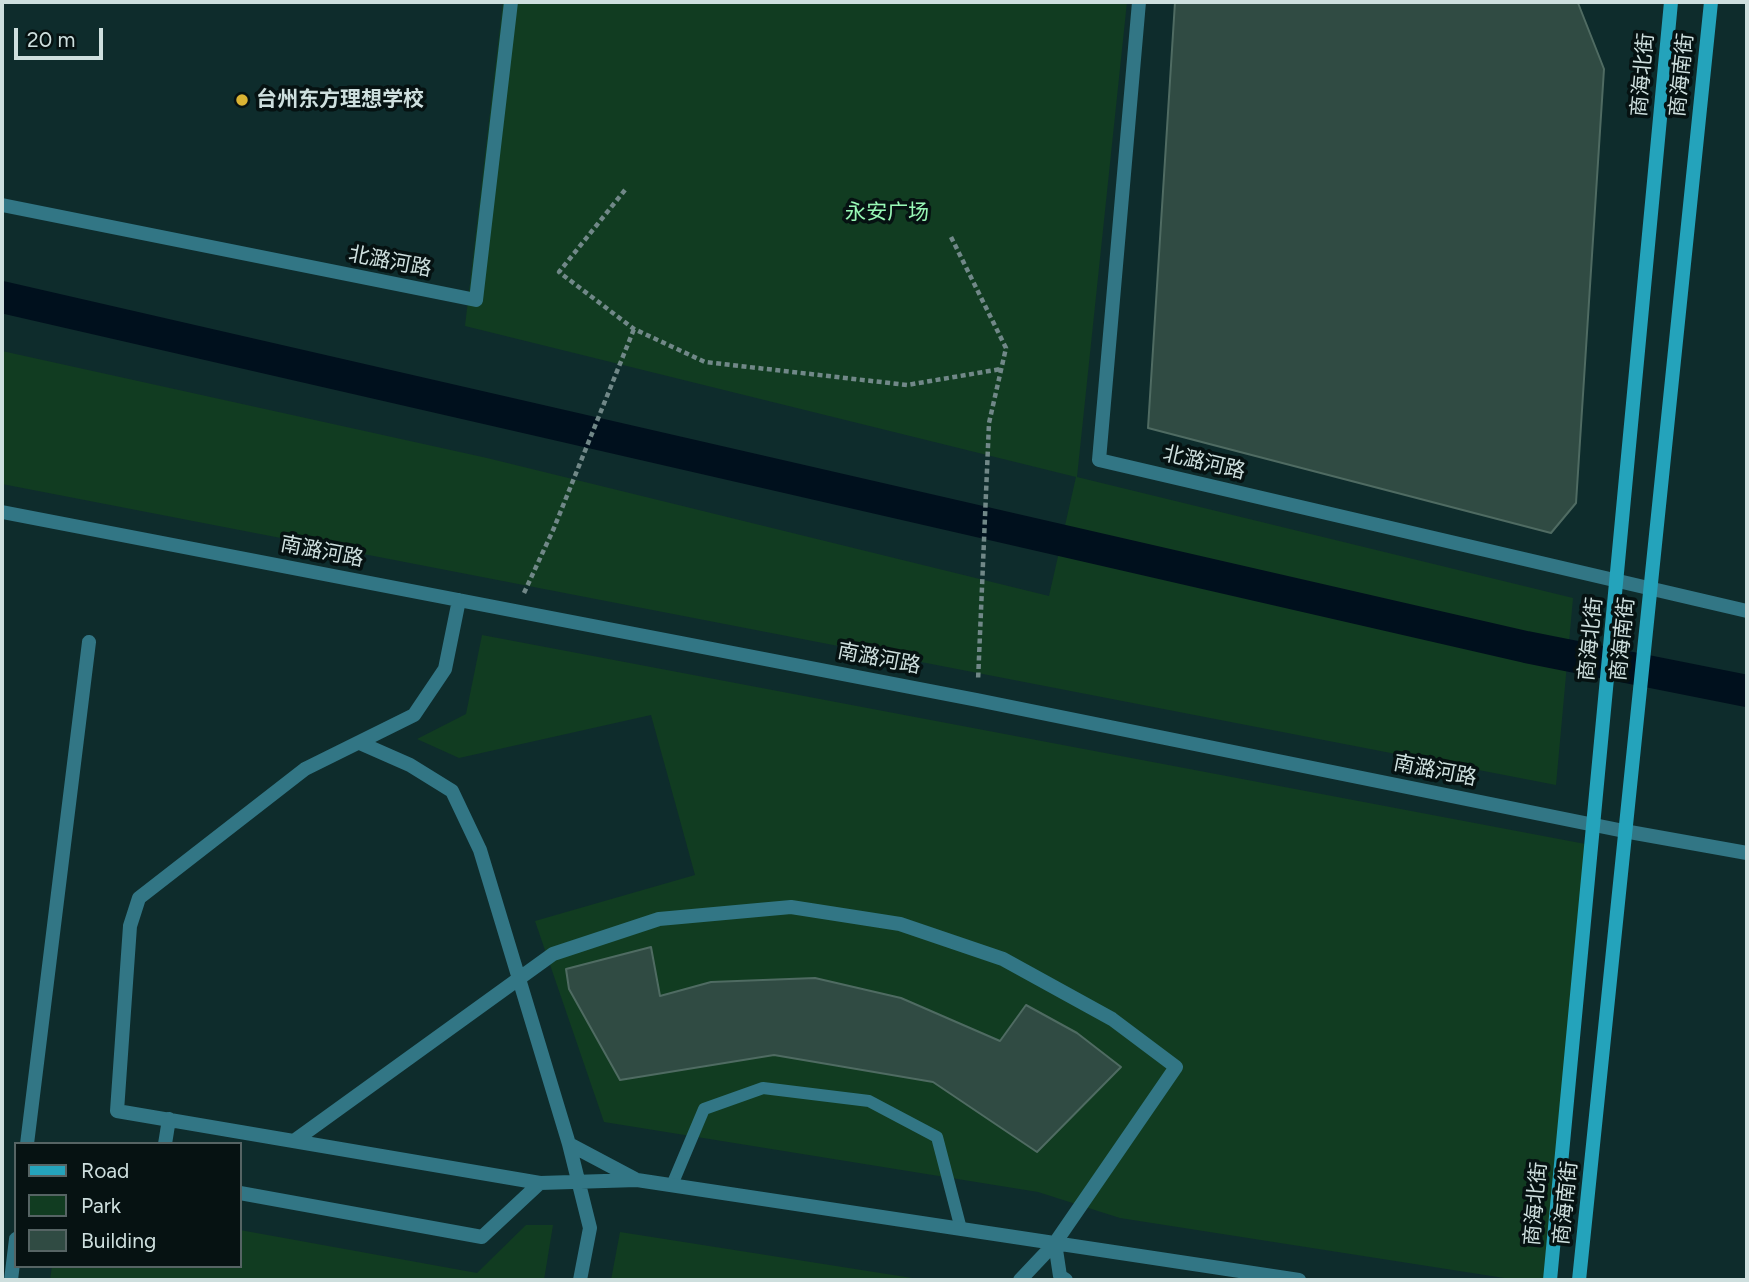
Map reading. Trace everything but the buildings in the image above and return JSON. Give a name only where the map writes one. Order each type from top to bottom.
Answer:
[{"type":"main road","name":"商海北街","points":[[1550,1280],[1591,824],[1618,581],[1671,2]]},
{"type":"main road","name":"商海南街","points":[[1579,1280],[1711,2]]},
{"type":"street","name":"北潞河路","points":[[2,205],[476,300],[511,2]]},
{"type":"street","name":"北潞河路","points":[[1139,2],[1099,460],[1747,611]]},
{"type":"street","name":"南潞河路","points":[[2,512],[977,699],[1624,831],[1747,853]]},
{"type":"street","points":[[459,600],[445,669],[414,715],[305,769],[139,898],[130,926],[117,1111],[540,1183],[637,1180],[1299,1280]]},
{"type":"street","points":[[27,1142],[89,642]]},
{"type":"street","points":[[360,743],[410,765],[452,791],[480,850],[569,1144],[590,1228],[580,1280]]},
{"type":"street","points":[[294,1141],[553,954],[660,919],[791,906],[900,924],[1003,958],[1112,1019],[1176,1067],[1055,1243],[1020,1280]]},
{"type":"street","points":[[165,1142],[169,1119]]},
{"type":"street","points":[[569,1144],[637,1180]]},
{"type":"street","points":[[242,1193],[482,1237],[540,1183]]},
{"type":"street","points":[[1055,1243],[1060,1276],[1066,1280]]},
{"type":"street","points":[[11,1280],[14,1255]]},
{"type":"lane","points":[[672,1185],[704,1109],[762,1087],[869,1101],[937,1137],[961,1229]]},
{"type":"path","points":[[625,190],[559,272],[634,329],[705,362],[907,385],[1001,369]]},
{"type":"path","points":[[951,237],[1006,348],[989,423],[977,699]]},
{"type":"path","points":[[515,611],[554,528],[634,329]]},
{"type":"green space","name":"永安广场","points":[[503,2],[1127,2],[1077,477],[1573,598],[1556,785],[2,484],[2,351],[487,458],[1049,596],[1076,477],[465,326]]},
{"type":"green space","points":[[482,635],[1596,846],[1550,1280],[1517,1280],[1120,1218],[1038,1192],[604,1122],[535,921],[695,875],[651,715],[459,758],[417,739],[466,714]]},
{"type":"green space","points":[[526,1225],[553,1225],[544,1280],[50,1280],[52,1268],[242,1268],[242,1230],[477,1273]]},
{"type":"green space","points":[[620,1232],[925,1280],[611,1280]]},
{"type":"waterway","points":[[2,297],[1526,647],[1747,691]]},
{"type":"place","name":"台州东方理想学校","points":[[242,100]]}]
